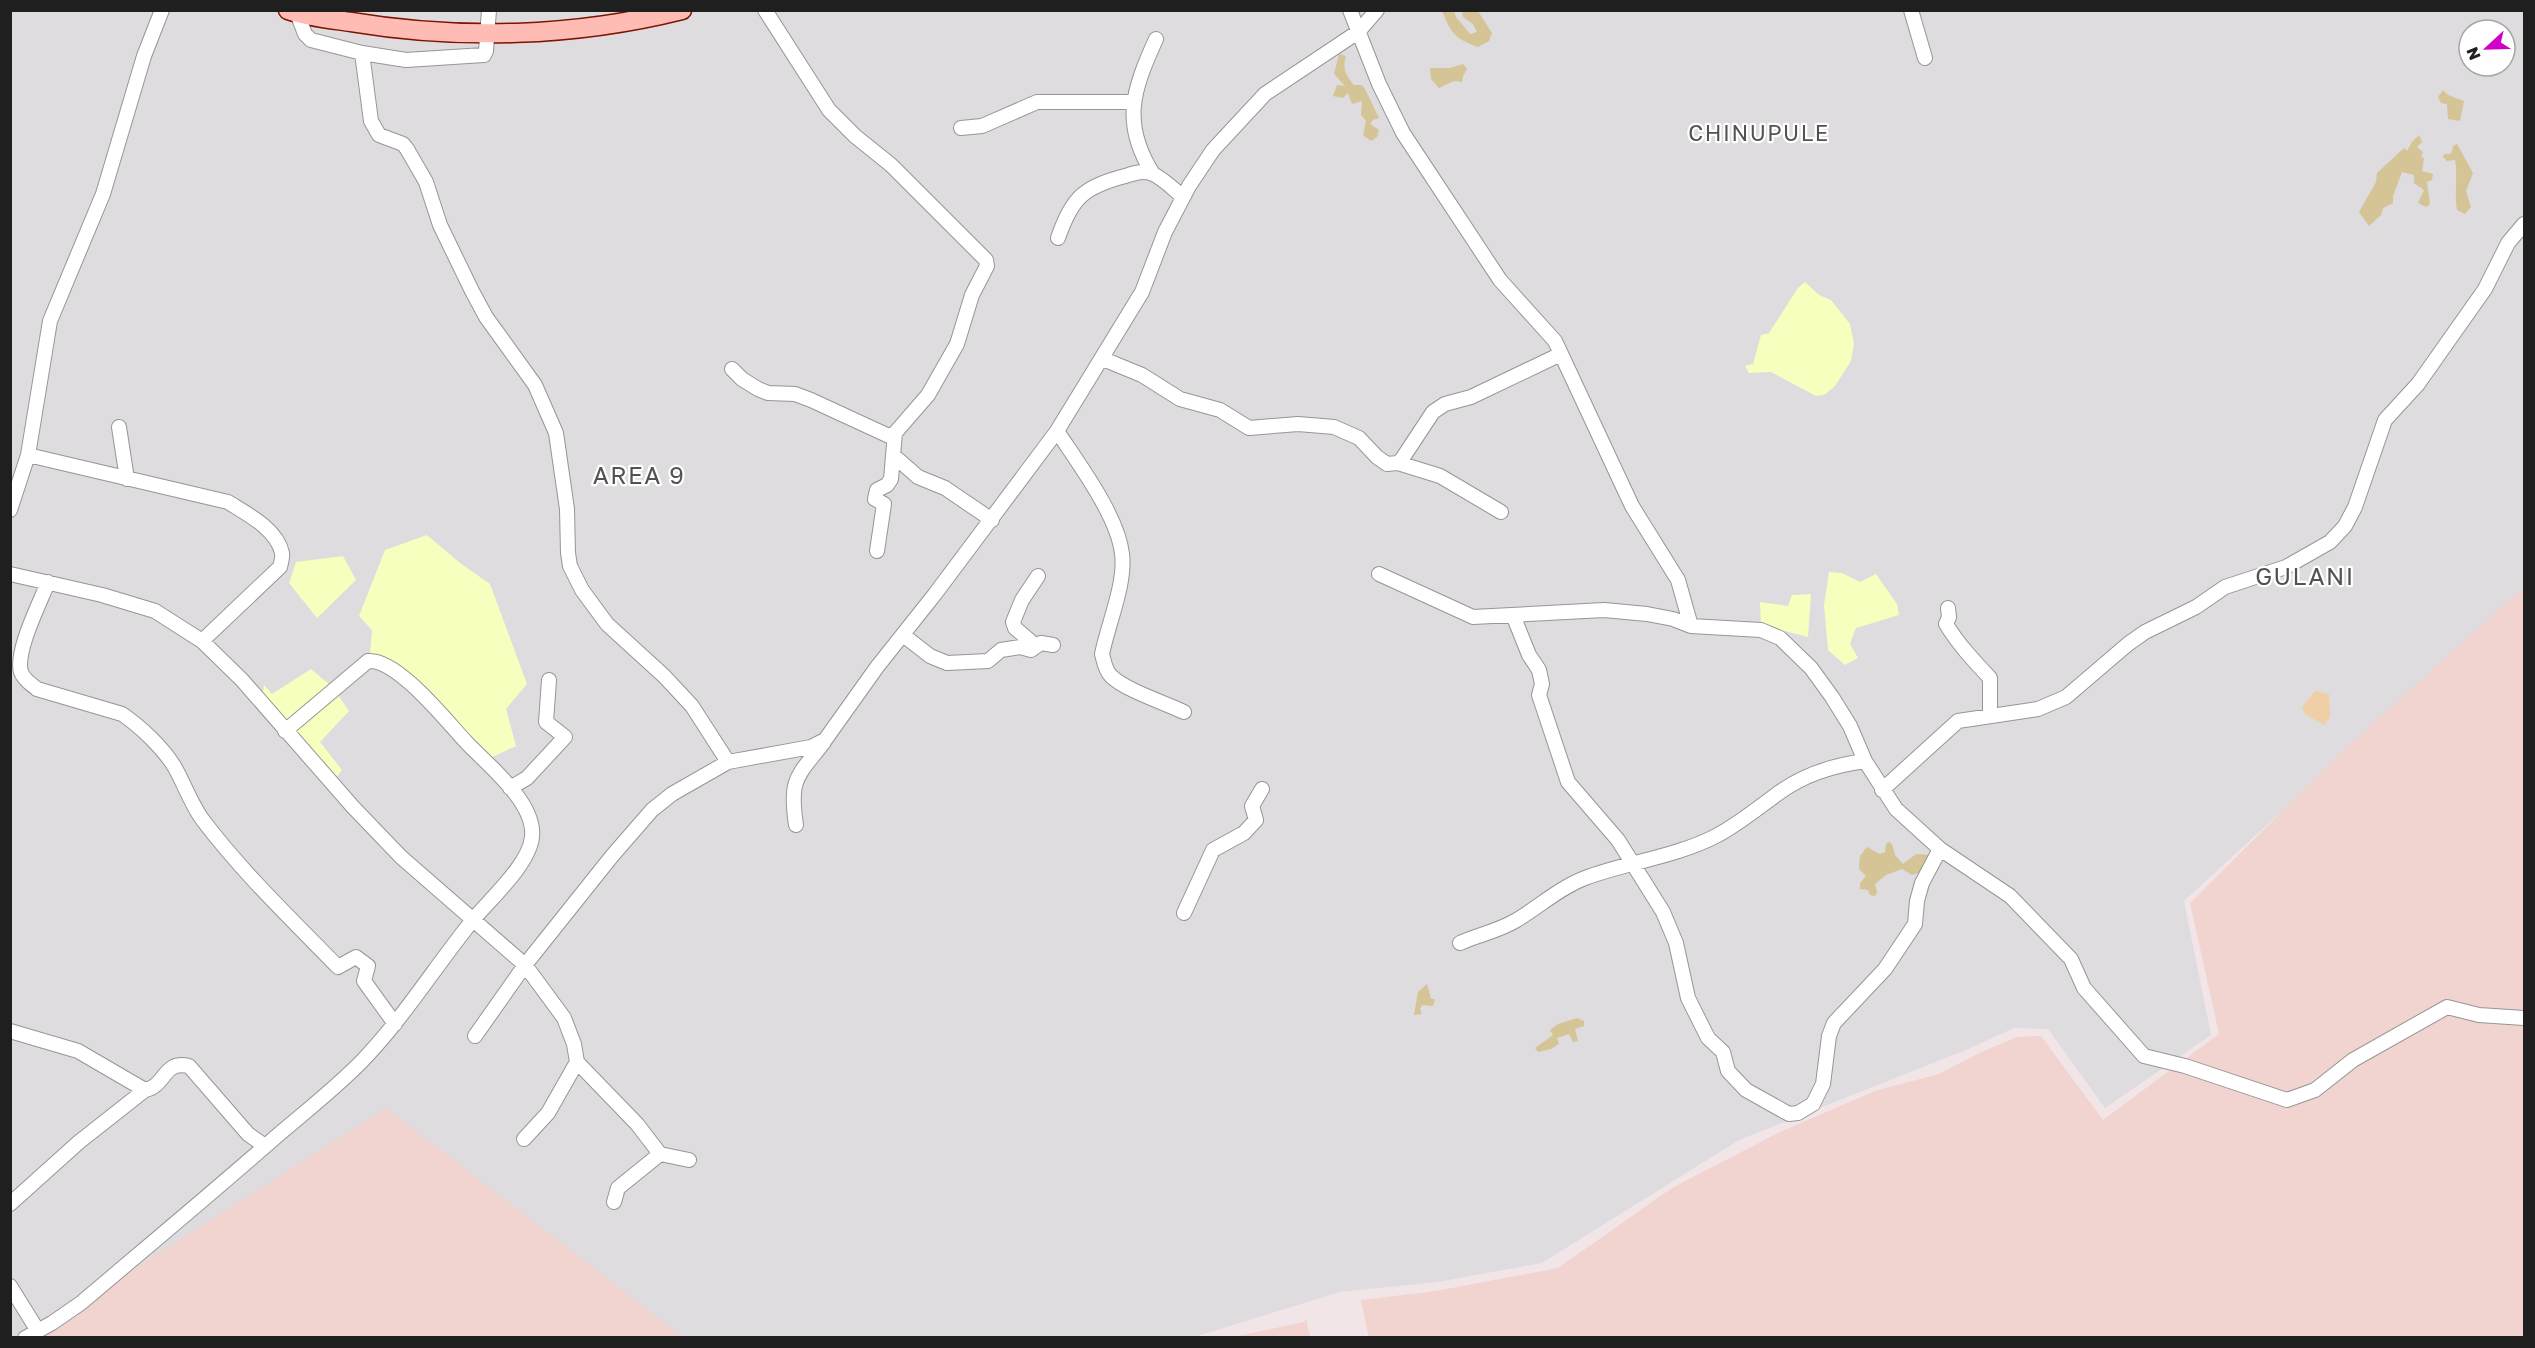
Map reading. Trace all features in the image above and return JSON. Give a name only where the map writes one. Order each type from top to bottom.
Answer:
[{"type":"main road","points":[[302,13],[416,30],[488,34],[542,32],[599,26],[682,10]]},
{"type":"street","points":[[10,510],[28,455],[50,321],[103,194],[140,67],[162,10]]},
{"type":"street","points":[[302,13],[305,34],[311,40],[362,53],[406,60],[479,57],[486,51],[489,10]]},
{"type":"street","points":[[732,369],[742,380],[768,393],[803,397],[859,420],[885,436],[895,433],[928,395],[957,344],[972,295],[987,266],[986,260],[891,165],[855,136],[829,110],[765,10]]},
{"type":"street","points":[[1350,10],[1403,133],[1500,280],[1554,341],[1632,506],[1678,580],[1691,626]]},
{"type":"street","points":[[796,825],[792,800],[796,777],[1057,431],[1142,292],[1165,232],[1183,197],[1213,150],[1265,94],[1358,32],[1377,10]]},
{"type":"street","points":[[1911,10],[1925,58]]},
{"type":"street","points":[[1156,39],[1135,91],[1135,132],[1140,151],[1154,174],[1183,197]]},
{"type":"street","points":[[362,53],[370,121],[374,130],[379,135],[403,144],[407,149],[426,182],[440,225],[467,282],[486,317],[535,385],[556,433],[567,509],[570,566],[582,590],[607,624],[664,676],[692,706],[728,762]]},
{"type":"street","points":[[961,128],[982,126],[1037,102],[1134,102]]},
{"type":"street","points":[[1058,238],[1063,222],[1086,189],[1142,171],[1154,174]]},
{"type":"street","points":[[1882,790],[1953,724],[1963,719],[2039,709],[2060,700],[2079,687],[2127,644],[2145,632],[2196,607],[2225,587],[2286,567],[2330,542],[2345,526],[2355,507],[2385,420],[2418,384],[2485,289],[2508,243],[2524,224]]},
{"type":"street","points":[[1398,463],[1433,412],[1445,404],[1471,397],[1560,354]]},
{"type":"street","points":[[1103,359],[1142,375],[1180,399],[1220,410],[1249,428],[1298,424],[1334,427],[1359,438],[1377,458],[1387,464],[1398,463],[1440,476],[1501,512]]},
{"type":"street","points":[[119,427],[127,479]]},
{"type":"street","points":[[1057,431],[1098,495],[1113,525],[1122,553],[1122,572],[1102,654],[1105,667],[1110,675],[1126,686],[1184,712]]},
{"type":"street","points":[[877,551],[884,504],[875,499],[877,490],[887,485],[891,479],[895,433]]},
{"type":"street","points":[[28,455],[228,502],[256,519],[274,538],[282,554],[280,567],[270,579],[202,641]]},
{"type":"street","points":[[893,455],[918,477],[945,488],[992,520]]},
{"type":"street","points":[[10,574],[155,611],[202,641],[242,680],[285,731],[401,857],[525,965],[564,1018],[574,1044],[577,1062],[637,1124],[660,1154],[689,1160]]},
{"type":"street","points":[[1378,574],[1473,617],[1604,610],[1647,614],[1691,626],[1761,630],[1772,633],[1788,644],[1811,668],[1832,697],[1850,726],[1865,761],[1882,790],[1902,816],[1940,849],[1999,888],[2014,901],[2071,959],[2084,988],[2144,1056],[2185,1066],[2287,1100],[2315,1090],[2354,1060],[2447,1007],[2479,1015],[2524,1018]]},
{"type":"street","points":[[1036,646],[1015,628],[1013,622],[1022,600],[1038,576]]},
{"type":"street","points":[[48,582],[21,653],[22,673],[28,682],[38,688],[111,710],[134,722],[172,763],[201,818],[263,891],[338,967],[356,957],[368,966],[364,981],[395,1024]]},
{"type":"street","points":[[1948,608],[1949,617],[1946,624],[1954,637],[1970,654],[1975,664],[1990,678],[1990,716]]},
{"type":"street","points":[[1513,615],[1529,655],[1539,670],[1542,684],[1539,695],[1568,782],[1618,840],[1663,912],[1676,943],[1688,998],[1708,1038],[1723,1052],[1728,1071],[1746,1090],[1789,1114],[1798,1113],[1813,1104],[1823,1084],[1828,1036],[1834,1023],[1885,969],[1915,924],[1917,901],[1922,883],[1940,849]]},
{"type":"street","points":[[903,635],[930,656],[947,663],[988,661],[1000,650],[1020,647],[1031,650],[1041,643],[1053,645]]},
{"type":"street","points":[[26,1338],[81,1303],[352,1070],[395,1024],[472,921],[518,868],[530,846],[532,830],[530,820],[525,808],[510,788],[406,679],[380,662],[368,661],[285,731]]},
{"type":"street","points":[[510,788],[526,778],[565,737],[546,722],[549,680]]},
{"type":"street","points":[[475,1036],[525,965],[652,810],[672,794],[728,762],[811,747],[825,740]]},
{"type":"street","points":[[1460,943],[1516,920],[1550,896],[1583,879],[1680,850],[1714,837],[1732,827],[1779,792],[1813,774],[1845,764],[1865,761]]},
{"type":"street","points":[[1184,914],[1213,849],[1244,833],[1256,820],[1252,807],[1262,789]]},
{"type":"street","points":[[10,1031],[78,1051],[145,1090]]},
{"type":"street","points":[[524,1139],[548,1113],[577,1062]]},
{"type":"street","points":[[12,1197],[145,1090],[156,1085],[171,1067],[179,1064],[189,1066],[248,1134],[266,1146]]},
{"type":"street","points":[[614,1202],[618,1188],[660,1154]]},
{"type":"street","points":[[10,1286],[38,1331]]},
{"type":"shaded area","points":[[10,11],[2524,11],[2524,590],[2184,901],[2211,1035],[2105,1108],[2048,1029],[2014,1028],[1966,1050],[1739,1140],[1542,1263],[1437,1282],[1340,1292],[1191,1338],[11,1337]]},
{"type":"shaded area","points":[[1442,11],[1454,11],[1470,34],[1477,32],[1473,24],[1463,17],[1462,11],[1478,11],[1492,33],[1489,41],[1478,47],[1459,38],[1451,30]]},
{"type":"shaded area","points":[[1339,54],[1346,56],[1344,65],[1347,75],[1354,85],[1362,85],[1365,89],[1379,118],[1370,124],[1379,130],[1377,137],[1371,141],[1363,135],[1366,121],[1361,115],[1362,101],[1352,104],[1348,93],[1343,98],[1333,96],[1337,85],[1345,86],[1334,74]]},
{"type":"shaded area","points":[[1463,64],[1467,69],[1462,82],[1454,81],[1439,88],[1431,79],[1430,68],[1450,68]]},
{"type":"shaded area","points":[[2443,90],[2448,95],[2464,101],[2460,121],[2448,119],[2447,104],[2441,103],[2438,97]]},
{"type":"shaded area","points":[[2419,135],[2422,142],[2417,147],[2423,152],[2421,157],[2424,158],[2422,171],[2433,174],[2432,180],[2427,182],[2430,204],[2426,207],[2418,203],[2424,190],[2414,183],[2414,175],[2402,172],[2393,196],[2393,203],[2383,208],[2381,215],[2369,226],[2359,212],[2376,182],[2377,173],[2404,148],[2407,151]]},
{"type":"shaded area","points":[[2457,144],[2473,173],[2466,191],[2471,207],[2465,214],[2457,210],[2455,160],[2447,161],[2443,157],[2444,154],[2451,154],[2453,146]]},
{"type":"shaded area","points":[[2524,587],[2524,1337],[1369,1338],[1361,1300],[1436,1291],[1558,1268],[1672,1188],[1780,1132],[1875,1091],[1939,1074],[2017,1037],[2041,1036],[2103,1120],[2219,1034],[2190,903],[2348,746]]},
{"type":"shaded area","points":[[2315,691],[2329,694],[2330,717],[2324,725],[2305,714],[2302,707]]},
{"type":"shaded area","points":[[1889,842],[1892,844],[1895,855],[1903,864],[1916,854],[1932,855],[1921,872],[1912,875],[1902,869],[1886,875],[1875,884],[1877,892],[1875,896],[1870,895],[1868,890],[1860,889],[1860,883],[1866,876],[1859,869],[1860,856],[1867,847],[1880,854],[1885,852],[1886,844]]},
{"type":"shaded area","points":[[1427,984],[1431,999],[1435,999],[1433,1006],[1422,1005],[1420,1009],[1422,1014],[1414,1015],[1418,992]]},
{"type":"shaded area","points":[[1577,1018],[1584,1021],[1584,1026],[1575,1029],[1578,1041],[1573,1042],[1569,1034],[1557,1038],[1559,1044],[1551,1049],[1538,1052],[1535,1048],[1553,1035],[1550,1030],[1558,1024]]},
{"type":"shaded area","points":[[386,1108],[683,1337],[26,1338]]},
{"type":"shaded area","points":[[1306,1319],[1310,1337],[1233,1337],[1304,1322]]},
{"type":"green space","points":[[1805,282],[1819,295],[1831,300],[1850,324],[1854,344],[1851,361],[1835,386],[1824,395],[1816,396],[1771,372],[1749,373],[1745,366],[1753,364],[1761,335],[1769,333],[1798,288]]},
{"type":"green space","points":[[427,535],[460,563],[490,584],[527,684],[506,709],[516,746],[488,759],[370,655],[372,630],[359,616],[385,550]]},
{"type":"green space","points":[[343,556],[356,580],[317,618],[289,583],[296,562]]},
{"type":"green space","points":[[1829,572],[1842,573],[1860,582],[1876,574],[1897,604],[1899,615],[1856,628],[1850,644],[1858,658],[1845,665],[1828,650],[1824,605]]},
{"type":"green space","points":[[1811,594],[1808,637],[1761,625],[1760,602],[1788,606],[1792,595]]},
{"type":"green space","points":[[311,669],[330,685],[286,725],[262,699],[264,685],[272,694]]},
{"type":"green space","points":[[336,692],[349,711],[320,742],[342,770],[335,779],[292,732]]},
{"type":"district","name":"CHINUPULE","points":[[1759,132]]},
{"type":"district","name":"AREA 9","points":[[639,474]]},
{"type":"district","name":"GULANI","points":[[2305,575]]}]
